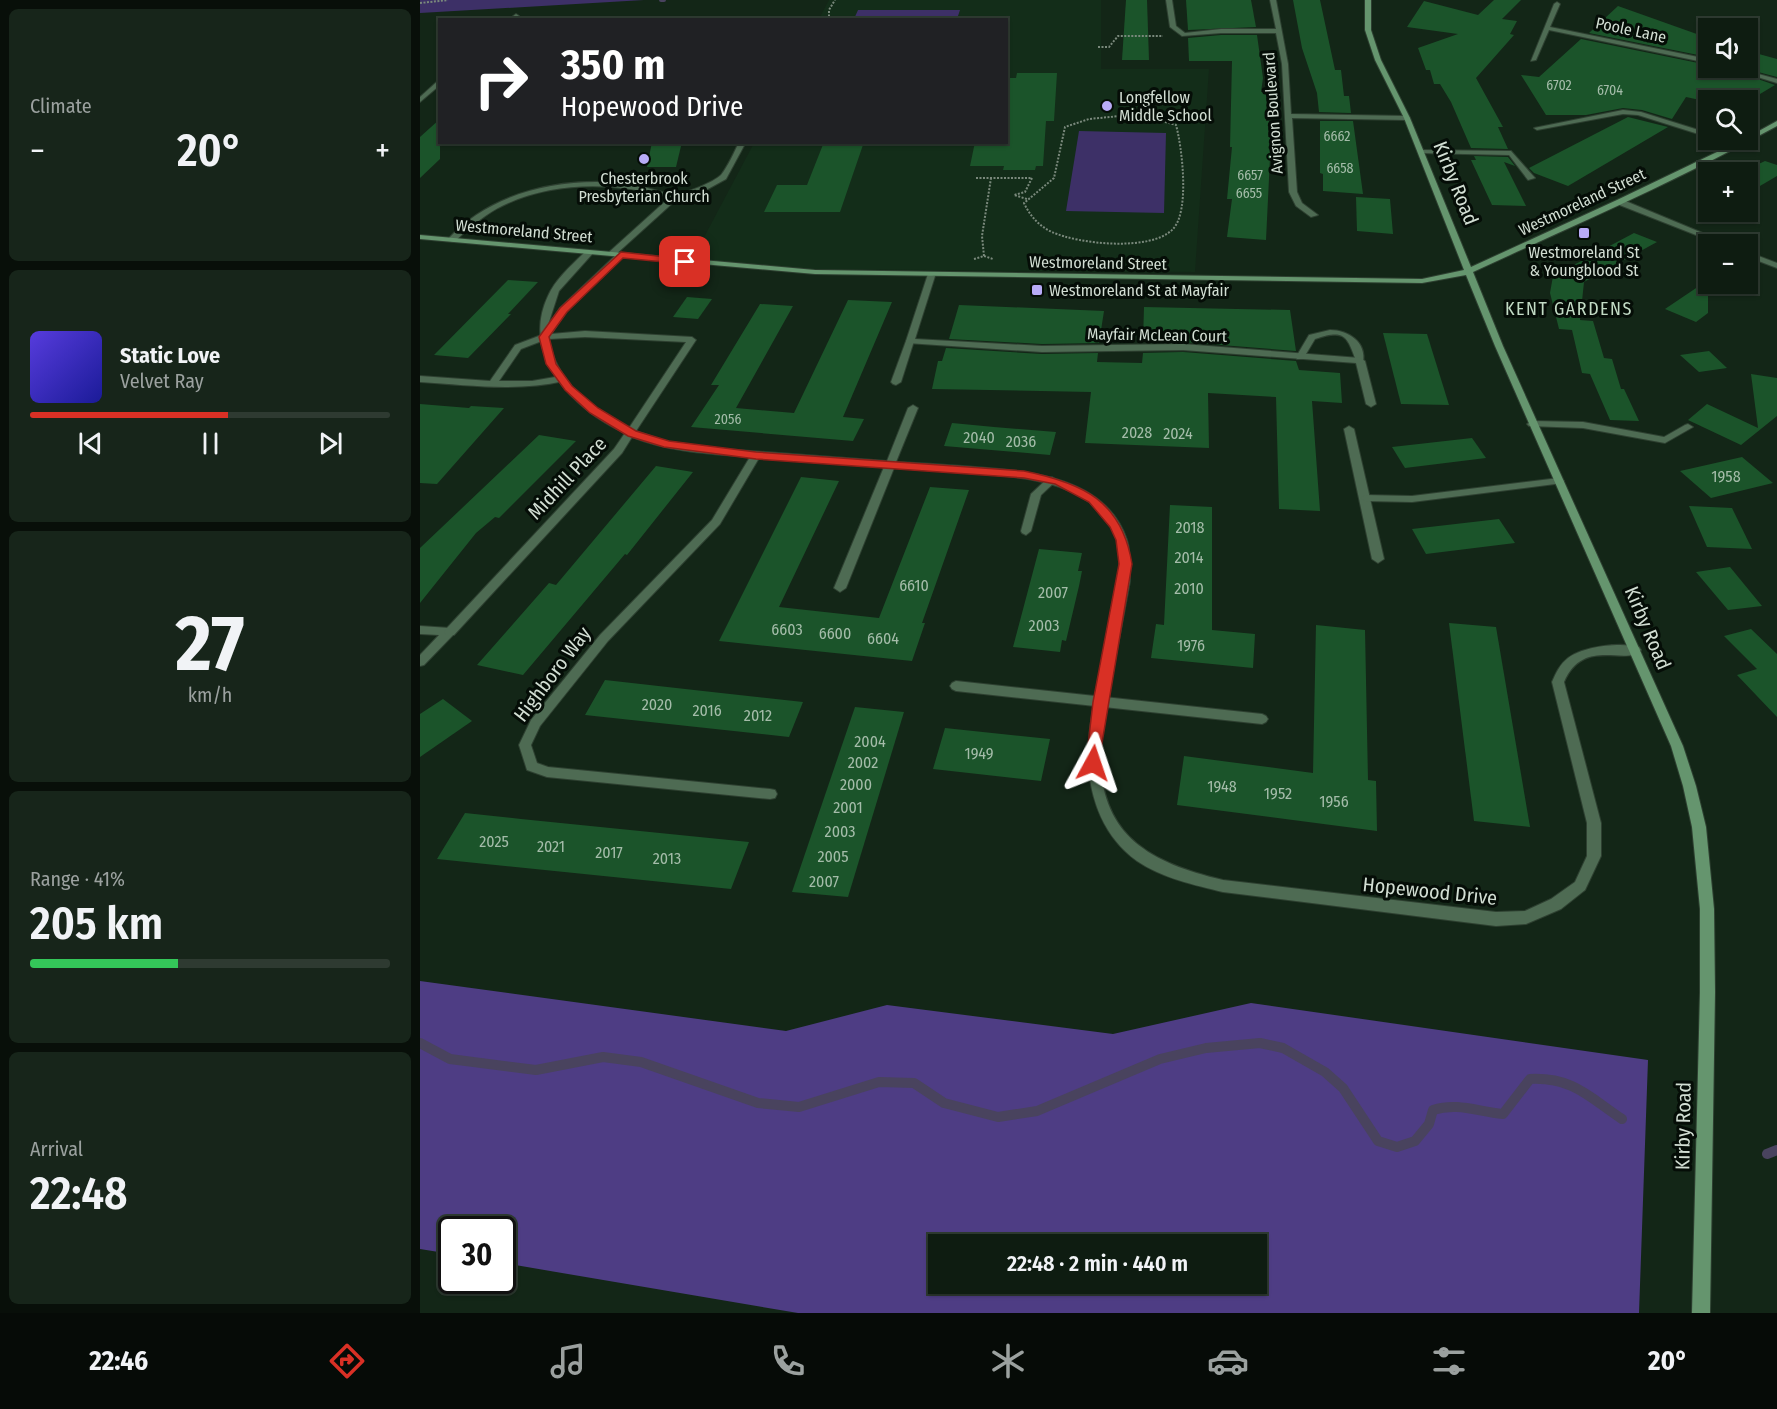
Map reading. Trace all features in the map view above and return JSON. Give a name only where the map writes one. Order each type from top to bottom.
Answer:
[{"type":"main road","name":"Kirby Road","points":[[1368,0],[1368,30],[1372,44],[1407,118],[1467,272],[1532,424],[1560,481],[1635,650],[1689,780],[1697,810],[1706,870],[1709,946],[1701,1313]]},
{"type":"main road","name":"Westmoreland Street","points":[[1758,133],[1777,123]]},
{"type":"main road","name":"Westmoreland Street","points":[[420,237],[789,271],[931,276],[1396,282],[1428,280],[1467,272],[1620,202],[1725,150]]},
{"type":"street","points":[[1169,0],[1173,27],[1184,35],[1221,31],[1279,31]]},
{"type":"street","name":"Avignon Boulevard","points":[[1273,0],[1285,64],[1293,192],[1299,204],[1314,215]]},
{"type":"street","points":[[1533,60],[1557,4]]},
{"type":"street","name":"Poole Lane","points":[[1547,28],[1698,59]]},
{"type":"street","points":[[1758,76],[1777,81]]},
{"type":"street","points":[[420,100],[438,83]]},
{"type":"street","points":[[1538,128],[1623,112],[1639,113],[1698,132]]},
{"type":"street","points":[[1288,116],[1407,118]]},
{"type":"street","points":[[493,384],[518,347],[544,337],[563,310],[674,197],[703,188],[723,177],[742,144]]},
{"type":"street","points":[[1421,152],[1511,153],[1531,178]]},
{"type":"street","points":[[451,240],[493,208],[518,196],[551,188],[626,186],[674,197]]},
{"type":"street","points":[[1620,202],[1700,234]]},
{"type":"street","name":"Hopewood Drive","points":[[590,252],[559,285],[551,297],[543,320],[548,357],[561,379],[584,403],[632,434],[680,447],[756,455],[1004,472],[1052,480],[1073,488],[1097,503],[1110,517],[1122,540],[1125,564],[1124,581],[1100,702],[1093,763],[1096,792],[1116,831],[1150,863],[1184,877],[1223,886],[1496,919],[1537,914],[1570,895],[1580,886],[1590,869],[1596,847],[1594,823],[1559,693],[1558,682],[1562,671],[1570,660],[1580,656],[1635,650]]},
{"type":"street","points":[[1758,258],[1777,266]]},
{"type":"street","points":[[896,381],[931,276]]},
{"type":"street","points":[[1300,357],[1312,337],[1330,332],[1350,337],[1356,343],[1371,404]]},
{"type":"street","name":"Midhill Place","points":[[420,662],[606,466],[632,434],[692,340],[585,334],[544,337]]},
{"type":"street","name":"Mayfair McLean Court","points":[[910,341],[1034,349],[1183,348],[1360,362]]},
{"type":"street","points":[[420,379],[532,384],[561,379]]},
{"type":"street","points":[[840,588],[913,408]]},
{"type":"street","points":[[1532,424],[1583,425],[1665,440],[1688,427]]},
{"type":"street","points":[[1349,429],[1378,559]]},
{"type":"street","name":"Highboro Way","points":[[756,455],[716,522],[604,638],[535,723],[526,742],[525,751],[532,766],[547,772],[770,794]]},
{"type":"street","points":[[1026,531],[1036,494],[1052,480]]},
{"type":"street","points":[[1365,498],[1419,498],[1560,481]]},
{"type":"street","points":[[420,630],[450,632]]},
{"type":"street","points":[[956,686],[1262,719]]},
{"type":"path","points":[[420,3],[448,0]]},
{"type":"path","points":[[829,18],[829,10],[835,0]]},
{"type":"path","points":[[1098,47],[1109,47],[1118,36],[1184,35]]},
{"type":"path","points":[[1122,116],[1160,119],[1176,125],[1182,199],[1178,221],[1173,230],[1155,238],[1136,241],[1102,243],[1073,239],[1052,232],[1031,217],[1024,203],[1027,199],[1054,178],[1061,138],[1065,127],[1070,124],[1096,117],[1122,116]]},
{"type":"path","points":[[976,178],[1032,178],[1025,192],[1014,195],[1027,199]]},
{"type":"path","points":[[984,256],[981,251],[982,236],[991,178]]},
{"type":"path","points":[[969,260],[984,256],[995,259]]},
{"type":"shaded area","points":[[420,0],[644,0],[420,13]]},
{"type":"shaded area","name":"Longfellow Middle School","points":[[829,0],[1101,0],[1101,69],[1209,69],[1195,272],[805,269],[693,258],[753,144],[1008,144],[1008,18],[820,18]]},
{"type":"shaded area","points":[[858,10],[960,10],[957,18],[854,18]]},
{"type":"shaded area","points":[[1079,131],[1166,133],[1164,213],[1066,211]]},
{"type":"shaded area","points":[[420,981],[786,1031],[887,1005],[1113,1034],[1251,1003],[1648,1060],[1639,1313],[798,1313],[516,1265],[516,1216],[438,1216],[438,1252],[420,1249]]},
{"type":"building","points":[[1126,0],[1147,0],[1149,60],[1122,60]]},
{"type":"building","points":[[1186,0],[1251,0],[1256,27],[1188,30]]},
{"type":"building","points":[[1293,0],[1320,0],[1335,70],[1341,70],[1344,96],[1349,96],[1351,113],[1319,112],[1317,93],[1302,48]]},
{"type":"building","points":[[1494,0],[1521,0],[1502,19],[1517,21],[1510,34],[1514,35],[1476,78],[1503,127],[1498,127],[1508,149],[1471,148],[1451,102],[1440,84],[1434,84],[1430,70],[1426,70],[1418,48],[1458,34],[1407,27],[1424,1],[1478,15]]},
{"type":"building","points":[[1618,6],[1698,34],[1698,55],[1589,33]]},
{"type":"building","points":[[1257,35],[1263,78],[1261,92],[1267,92],[1266,121],[1269,121],[1268,137],[1271,137],[1266,240],[1227,237],[1232,199],[1227,199],[1232,147],[1230,147],[1232,61],[1189,61],[1188,38]]},
{"type":"building","points":[[1581,39],[1698,63],[1698,78],[1755,78],[1775,85],[1758,95],[1758,90],[1698,90],[1698,100],[1686,97],[1672,119],[1642,110],[1623,108],[1586,115],[1546,115],[1521,75],[1539,77]]},
{"type":"building","points":[[1758,54],[1777,59],[1777,77],[1758,72]]},
{"type":"building","points":[[1017,73],[1057,73],[1054,121],[1046,121],[1043,166],[1036,166],[1035,170],[1003,170],[1004,166],[970,166],[975,144],[1008,144],[1008,78],[1016,78]]},
{"type":"building","points":[[1628,117],[1668,127],[1568,186],[1534,173],[1529,168]]},
{"type":"building","points":[[438,121],[440,159],[420,178],[420,137]]},
{"type":"building","points":[[1320,121],[1353,121],[1363,194],[1323,191],[1323,174],[1320,173]]},
{"type":"building","points":[[652,144],[682,144],[676,167],[647,167]]},
{"type":"building","points":[[823,144],[863,144],[840,212],[764,212],[777,185],[807,185]]},
{"type":"building","points":[[1474,156],[1508,157],[1515,166],[1504,162],[1526,206],[1492,205],[1471,160],[1476,160]]},
{"type":"building","points":[[1765,161],[1777,165],[1777,176],[1758,187],[1758,164]]},
{"type":"building","points":[[1356,197],[1390,199],[1393,234],[1357,231]]},
{"type":"building","points":[[1634,233],[1657,242],[1584,282],[1580,320],[1593,321],[1604,358],[1612,359],[1621,389],[1624,389],[1639,421],[1610,420],[1590,374],[1582,373],[1572,330],[1559,329],[1550,293],[1553,276]]},
{"type":"building","points":[[508,280],[538,282],[508,314],[511,314],[468,358],[434,355]]},
{"type":"building","points":[[1698,287],[1698,294],[1708,294],[1708,313],[1696,322],[1665,309]]},
{"type":"building","points":[[687,297],[712,299],[698,319],[673,317]]},
{"type":"building","points":[[848,300],[892,302],[843,417],[864,419],[853,441],[691,427],[719,385],[711,385],[760,304],[793,306],[736,408],[794,413]]},
{"type":"building","points":[[959,305],[1104,311],[1099,343],[1042,344],[949,339]]},
{"type":"building","points":[[1144,307],[1290,310],[1296,351],[1183,342],[1143,342]]},
{"type":"building","points":[[1383,333],[1427,334],[1449,405],[1401,404]]},
{"type":"building","points":[[946,348],[1042,354],[1098,353],[1097,362],[1142,363],[1143,353],[1183,352],[1296,361],[1299,370],[1340,373],[1342,403],[1312,401],[1320,511],[1279,509],[1276,397],[1208,393],[1209,448],[1085,443],[1091,392],[932,389],[938,361],[942,361]]},
{"type":"building","points":[[1709,351],[1727,368],[1699,372],[1680,355]]},
{"type":"building","points":[[1751,374],[1777,378],[1777,416],[1741,445],[1688,420],[1707,404],[1758,428]]},
{"type":"building","points":[[420,404],[504,408],[437,484],[420,483]]},
{"type":"building","points":[[952,423],[1056,432],[1050,455],[944,446]]},
{"type":"building","points":[[539,435],[576,441],[499,518],[495,517],[476,533],[420,603],[420,548]]},
{"type":"building","points":[[1472,438],[1486,458],[1405,468],[1392,447]]},
{"type":"building","points":[[1742,457],[1773,483],[1711,498],[1680,471]]},
{"type":"building","points":[[656,466],[693,472],[627,555],[625,554],[523,675],[477,665],[549,583],[556,585]]},
{"type":"building","points":[[801,477],[839,481],[779,607],[879,618],[930,487],[969,490],[922,623],[925,623],[912,661],[719,641]]},
{"type":"building","points":[[1170,505],[1212,507],[1212,630],[1255,634],[1253,668],[1151,658],[1156,624],[1164,625]]},
{"type":"building","points":[[1689,506],[1732,508],[1752,549],[1707,547]]},
{"type":"building","points":[[1499,519],[1515,543],[1426,554],[1412,529]]},
{"type":"building","points":[[1039,549],[1082,553],[1078,571],[1082,571],[1079,586],[1066,641],[1062,640],[1060,652],[1013,647]]},
{"type":"building","points":[[1730,567],[1762,606],[1728,610],[1696,572]]},
{"type":"building","points":[[1449,623],[1496,627],[1530,827],[1474,821]]},
{"type":"building","points":[[1316,625],[1365,630],[1368,780],[1376,781],[1377,831],[1177,805],[1184,756],[1313,773]]},
{"type":"building","points":[[1751,629],[1777,654],[1777,717],[1737,675],[1757,669],[1724,636]]},
{"type":"building","points":[[605,680],[803,702],[789,737],[585,715]]},
{"type":"building","points":[[443,699],[472,721],[420,757],[420,714]]},
{"type":"building","points":[[855,707],[904,712],[848,897],[792,892]]},
{"type":"building","points":[[945,728],[1050,739],[1041,781],[933,769]]},
{"type":"building","points":[[465,813],[749,842],[731,889],[437,859]]},
{"type":"waterway","points":[[420,1043],[450,1059],[536,1070],[603,1057],[641,1062],[758,1103],[799,1107],[879,1082],[914,1083],[944,1103],[998,1117],[1037,1111],[1160,1059],[1206,1048],[1260,1043],[1283,1048],[1325,1072],[1343,1088],[1378,1141],[1397,1147],[1415,1141],[1429,1124],[1433,1110],[1460,1107],[1503,1114],[1530,1079],[1545,1079],[1569,1085],[1590,1096],[1622,1119]]},
{"type":"waterway","points":[[1767,1154],[1777,1150]]},
{"type":"place","name":"Longfellow Middle School","points":[[1107,106]]},
{"type":"place","name":"Chesterbrook Presbyterian Church","points":[[644,159]]},
{"type":"place","name":"Westmoreland St & Youngblood St","points":[[1584,233]]},
{"type":"place","name":"Westmoreland St at Mayfair","points":[[1037,290]]},
{"type":"district","name":"KENT GARDENS","points":[[1569,309]]},
{"type":"route","points":[[685,262],[621,255],[563,310],[544,337],[546,352],[551,364],[568,388],[594,410],[632,434],[668,444],[756,455],[1024,474],[1058,482],[1093,500],[1104,509],[1116,526],[1122,540],[1125,564],[1124,581],[1100,702],[1093,763]]}]
